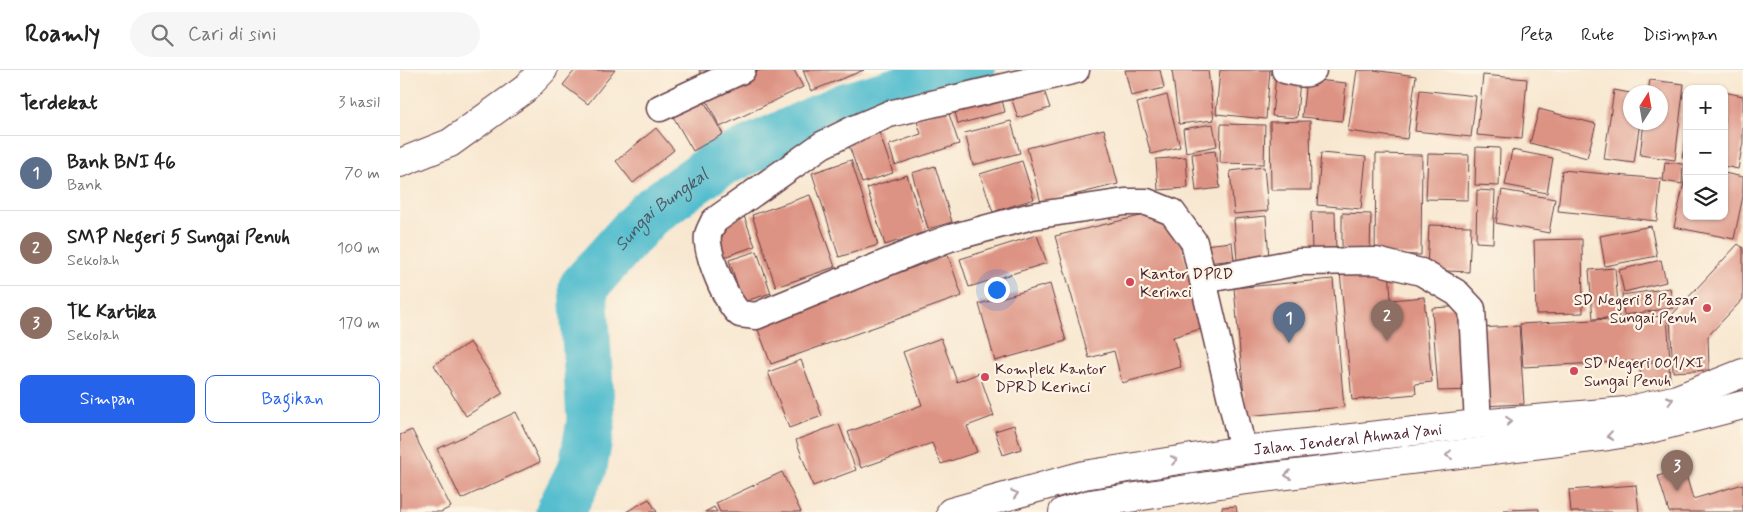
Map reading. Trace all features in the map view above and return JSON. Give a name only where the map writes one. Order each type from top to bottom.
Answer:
[{"type":"main road","points":[[400,163],[450,143],[525,89],[543,70]]},
{"type":"main road","name":"Jalan Jenderal Ahmad Yani","points":[[951,512],[1084,475],[1243,450],[1478,424],[1626,411],[1677,398],[1743,373]]},
{"type":"main road","name":"Jalan Jenderal Ahmad Yani","points":[[1063,512],[1090,504],[1246,480],[1608,436],[1646,430],[1730,410],[1743,405]]},
{"type":"main road","points":[[1084,475],[1090,504]]},
{"type":"street","points":[[660,108],[742,70]]},
{"type":"street","points":[[1076,70],[889,114],[822,145],[798,161],[714,221],[710,228],[708,236],[710,257],[730,304],[740,314],[756,316],[920,248],[950,238],[1032,216],[1125,202],[1147,202],[1172,212],[1194,242],[1243,450]]},
{"type":"street","points":[[1285,70],[1305,74],[1313,70]]},
{"type":"street","points":[[1203,280],[1299,262],[1376,261],[1421,272],[1457,293],[1472,309],[1478,424]]},
{"type":"building","points":[[575,70],[615,70],[588,104],[563,85]]},
{"type":"building","points":[[699,70],[721,70],[704,80]]},
{"type":"building","points":[[760,70],[794,70],[803,87],[720,127],[705,97]]},
{"type":"building","points":[[803,70],[864,70],[811,91]]},
{"type":"building","points":[[1125,70],[1160,70],[1164,88],[1131,96]]},
{"type":"building","points":[[1172,70],[1208,70],[1214,120],[1179,124]]},
{"type":"building","points":[[1220,70],[1270,70],[1266,119],[1216,114]]},
{"type":"building","points":[[1357,70],[1373,70],[1416,76],[1407,139],[1348,131]]},
{"type":"building","points":[[1276,75],[1300,77],[1297,118],[1272,116]]},
{"type":"building","points":[[1483,75],[1527,79],[1522,139],[1477,135]]},
{"type":"building","points":[[1306,79],[1346,83],[1342,121],[1302,117]]},
{"type":"building","points":[[1650,80],[1684,84],[1675,160],[1640,155],[1643,130],[1668,130],[1668,85],[1649,85]]},
{"type":"building","points":[[1041,81],[1050,108],[1018,118],[1009,91]]},
{"type":"building","points":[[1420,90],[1476,96],[1471,137],[1415,131]]},
{"type":"building","points":[[1614,90],[1623,92],[1623,130],[1639,130],[1634,163],[1604,159]]},
{"type":"building","points":[[1000,92],[1005,112],[958,124],[953,104]]},
{"type":"building","points":[[1728,93],[1743,96],[1743,142],[1738,169],[1728,167]]},
{"type":"building","points":[[1167,95],[1180,147],[1151,154],[1137,103]]},
{"type":"building","points":[[701,96],[723,134],[693,151],[671,113]]},
{"type":"building","points":[[947,108],[959,144],[895,165],[889,145],[921,134],[916,118]]},
{"type":"building","points":[[1539,109],[1596,124],[1587,158],[1530,143]]},
{"type":"building","points":[[1011,121],[1020,153],[973,165],[965,133]]},
{"type":"building","points":[[1310,121],[1311,190],[1271,190],[1270,122]]},
{"type":"building","points":[[1213,124],[1217,146],[1186,152],[1183,129]]},
{"type":"building","points":[[1221,124],[1265,125],[1264,164],[1220,163]]},
{"type":"building","points":[[656,128],[674,150],[633,183],[616,161]]},
{"type":"building","points":[[878,129],[893,173],[862,183],[847,140]]},
{"type":"building","points":[[1104,129],[1118,184],[1041,203],[1027,148]]},
{"type":"building","points":[[1476,147],[1500,148],[1499,186],[1475,185]]},
{"type":"building","points":[[1512,150],[1553,158],[1547,193],[1505,185]]},
{"type":"building","points":[[1215,151],[1220,188],[1196,191],[1192,154]]},
{"type":"building","points":[[1321,153],[1366,157],[1361,209],[1317,205]]},
{"type":"building","points":[[1376,154],[1422,155],[1421,255],[1375,254]]},
{"type":"building","points":[[1428,154],[1469,155],[1468,200],[1426,199]]},
{"type":"building","points":[[1186,157],[1188,188],[1158,190],[1156,159]]},
{"type":"building","points":[[851,160],[878,245],[839,257],[812,173]]},
{"type":"building","points":[[1022,161],[1034,199],[993,212],[980,174]]},
{"type":"building","points":[[1665,162],[1683,164],[1682,184],[1663,181]]},
{"type":"building","points":[[935,166],[952,222],[928,229],[912,173]]},
{"type":"building","points":[[1264,167],[1268,211],[1234,214],[1230,171]]},
{"type":"building","points":[[1562,170],[1661,179],[1657,221],[1558,211]]},
{"type":"building","points":[[1728,174],[1743,177],[1743,196],[1734,239],[1674,227],[1683,187],[1683,220],[1728,220]]},
{"type":"building","points":[[907,175],[925,232],[885,245],[867,188]]},
{"type":"building","points":[[1477,190],[1495,191],[1493,243],[1476,242]]},
{"type":"building","points":[[1502,190],[1555,199],[1549,233],[1496,223]]},
{"type":"building","points":[[810,195],[835,267],[776,287],[752,215]]},
{"type":"building","points":[[1311,212],[1335,212],[1336,251],[1312,252]]},
{"type":"building","points":[[1342,213],[1371,214],[1370,250],[1342,250]]},
{"type":"building","name":"Kantor DPRD Kerinci","points":[[1149,214],[1178,232],[1204,328],[1173,337],[1181,367],[1122,383],[1114,351],[1089,358],[1055,236]]},
{"type":"building","points":[[744,216],[755,246],[724,257],[713,227]]},
{"type":"building","points":[[1266,216],[1269,258],[1237,260],[1234,219]]},
{"type":"building","points":[[1429,225],[1471,226],[1469,272],[1427,270]]},
{"type":"building","points":[[1651,226],[1657,256],[1605,266],[1600,236]]},
{"type":"building","points":[[1037,235],[1047,263],[969,287],[960,259]]},
{"type":"building","points":[[1582,239],[1583,313],[1536,314],[1534,240]]},
{"type":"building","points":[[1232,242],[1234,260],[1206,263],[1204,245]]},
{"type":"building","name":"SD Negeri 8 Pasar Sungai Penuh","points":[[1738,244],[1743,248],[1743,299],[1708,336],[1709,370],[1673,372],[1670,317]]},
{"type":"building","points":[[757,251],[771,293],[743,302],[729,260]]},
{"type":"building","points":[[948,255],[962,296],[771,364],[756,324]]},
{"type":"building","points":[[1661,260],[1666,282],[1624,292],[1619,270]]},
{"type":"building","points":[[1389,268],[1391,300],[1424,297],[1432,382],[1415,384],[1416,394],[1352,400],[1340,272]]},
{"type":"building","points":[[1615,268],[1619,317],[1593,319],[1589,270]]},
{"type":"building","points":[[1333,279],[1344,407],[1246,416],[1234,288]]},
{"type":"building","points":[[1050,284],[1066,341],[995,361],[979,304]]},
{"type":"building","points":[[1670,288],[1673,308],[1624,315],[1622,295]]},
{"type":"building","points":[[1467,306],[1474,390],[1438,391],[1432,308]]},
{"type":"building","points":[[1667,316],[1670,359],[1523,367],[1520,324]]},
{"type":"building","points":[[1519,326],[1524,404],[1481,406],[1477,328]]},
{"type":"building","points":[[941,338],[957,382],[979,373],[994,416],[967,426],[977,452],[941,464],[932,443],[861,468],[848,432],[922,405],[903,352]]},
{"type":"building","points":[[470,342],[503,393],[466,416],[434,365]]},
{"type":"building","points":[[801,360],[822,416],[789,428],[768,372]]},
{"type":"building","points":[[1669,361],[1670,382],[1641,384],[1640,363]]},
{"type":"building","points":[[516,412],[540,462],[461,499],[437,449]]},
{"type":"building","points":[[839,424],[856,470],[813,486],[796,440]]},
{"type":"building","points":[[1014,425],[1021,449],[1003,455],[995,431]]},
{"type":"building","points":[[412,430],[451,507],[441,512],[400,512],[400,435]]},
{"type":"building","points":[[1684,468],[1693,499],[1743,484],[1743,512],[1669,512],[1658,476]]},
{"type":"building","points":[[782,472],[801,512],[720,512],[716,503]]},
{"type":"building","points":[[1636,485],[1639,512],[1571,512],[1569,490]]},
{"type":"building","points":[[649,499],[657,512],[626,512]]},
{"type":"building","points":[[1236,506],[1237,512],[1222,512],[1222,507]]},
{"type":"building","points":[[714,507],[717,512],[705,512]]},
{"type":"building","points":[[1539,509],[1539,512],[1504,512],[1503,510]]},
{"type":"waterway","name":"Sungai Bungkal","points":[[560,512],[583,467],[591,421],[583,287],[648,214],[716,165],[845,107],[971,70]]},
{"type":"place","name":"Kantor DPRD Kerinci","points":[[1130,282]]},
{"type":"place","name":"SD Negeri 8 Pasar Sungai Penuh","points":[[1707,308]]},
{"type":"place","name":"SMP Negeri 5 Sungai Penuh","points":[[1387,341]]},
{"type":"place","name":"Bank BNI 46","points":[[1289,343]]},
{"type":"place","name":"SD Negeri 001/XI Sungai Penuh","points":[[1574,371]]},
{"type":"place","name":"Komplek Kantor DPRD Kerinci","points":[[985,377]]},
{"type":"place","name":"TK Kartika","points":[[1677,491]]}]
